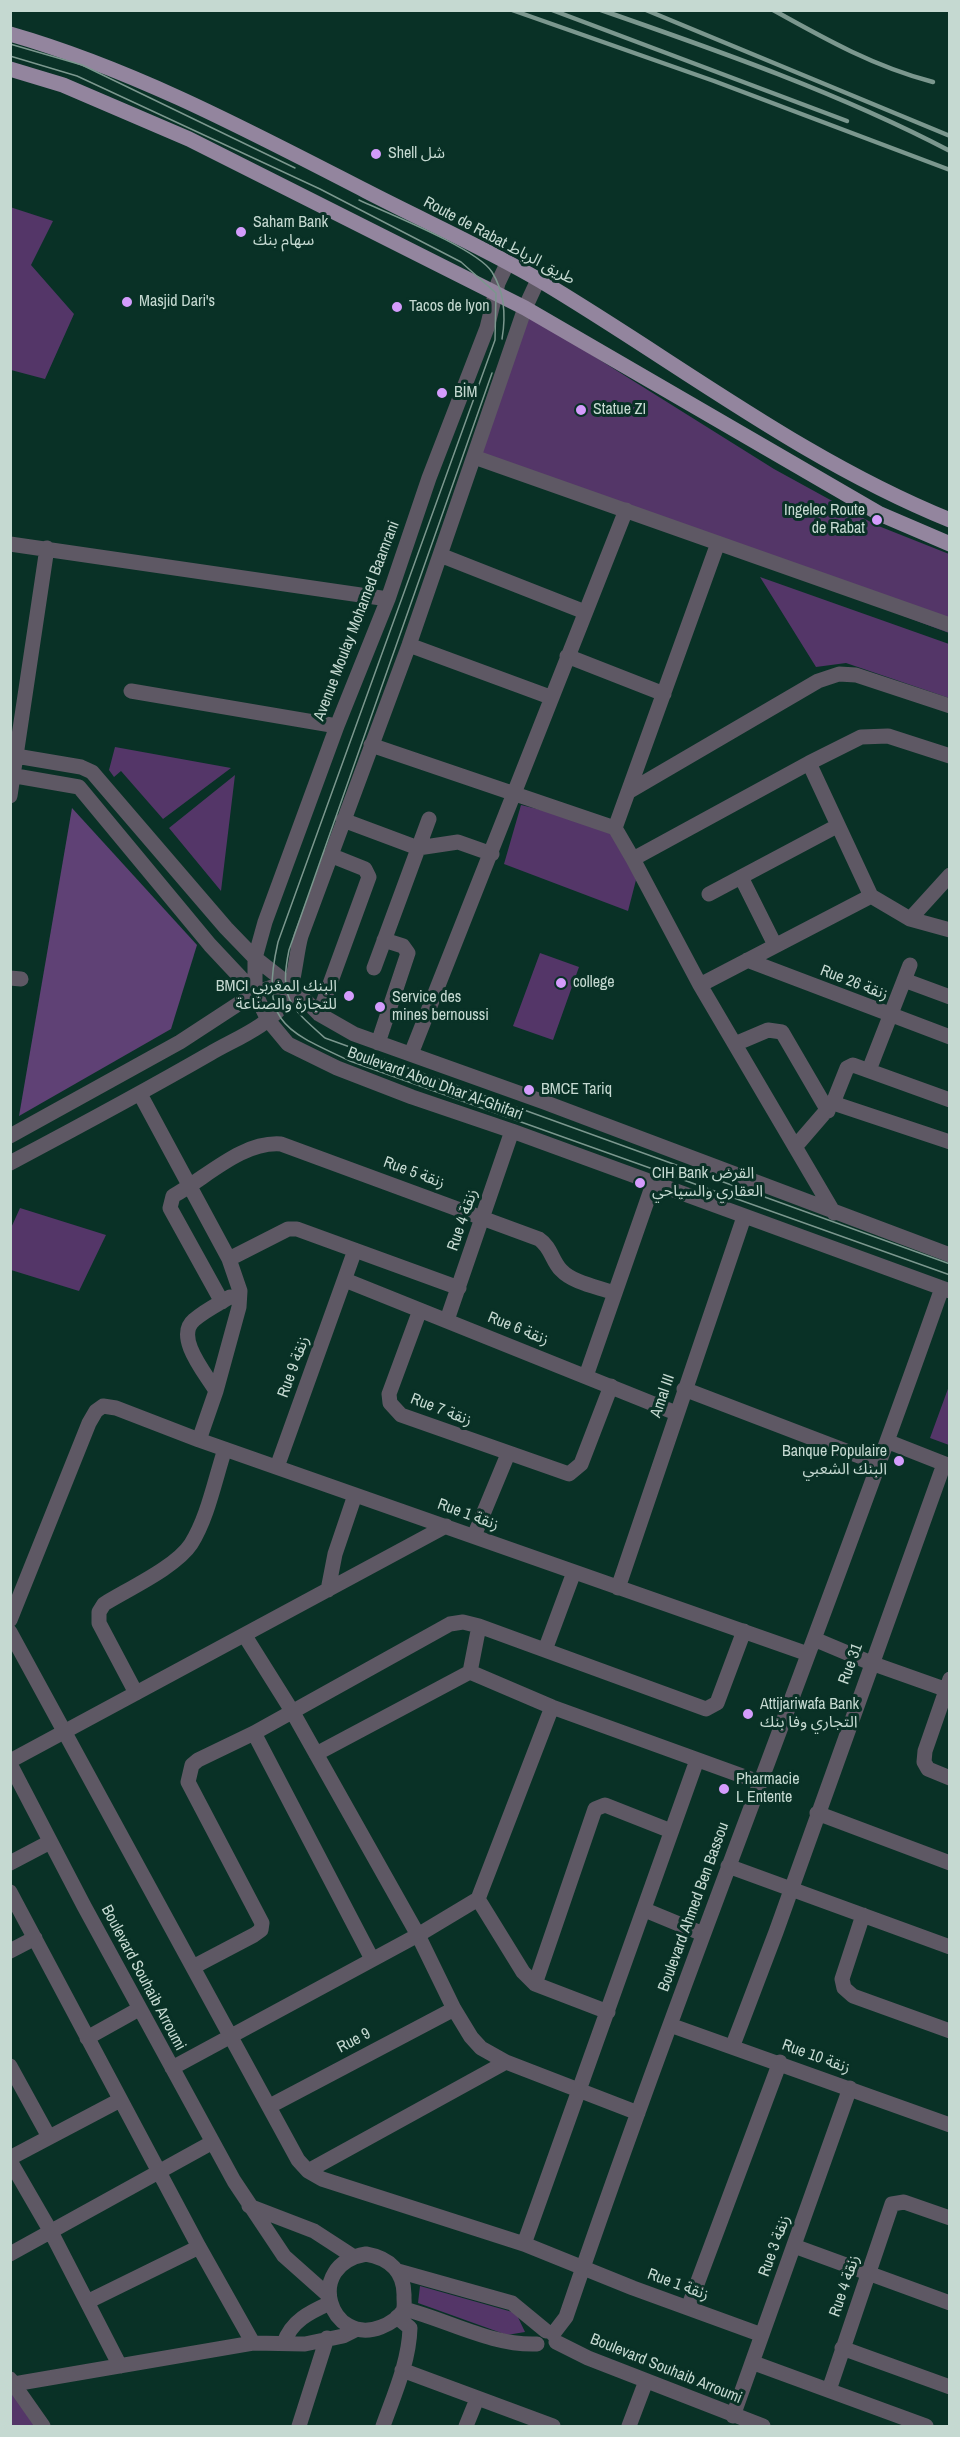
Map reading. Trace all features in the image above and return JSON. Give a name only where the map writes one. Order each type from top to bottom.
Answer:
[{"type":"main road","name":"Route de Rabat طريق الرباط","points":[[10,34],[74,53],[203,109],[538,280],[828,463],[882,491],[950,520]]},
{"type":"main road","points":[[10,69],[63,85],[189,139],[496,293],[870,509],[950,544]]},
{"type":"street","name":"Avenue Moulay Mohamed Baamrani","points":[[255,993],[255,958],[265,922],[337,726],[388,599],[429,478],[487,328],[496,293],[507,264]]},
{"type":"street","points":[[10,1163],[140,1094],[268,1020],[282,1006],[292,987],[293,966],[301,936],[409,645],[525,308],[538,280]]},
{"type":"street","points":[[474,457],[950,625]]},
{"type":"street","points":[[411,1054],[492,854],[550,698],[626,510]]},
{"type":"street","points":[[615,828],[718,543]]},
{"type":"street","points":[[10,544],[388,599]]},
{"type":"street","points":[[10,796],[14,755],[47,548]]},
{"type":"street","points":[[440,555],[585,612]]},
{"type":"street","points":[[409,645],[550,698]]},
{"type":"street","points":[[567,656],[664,694]]},
{"type":"street","points":[[628,792],[818,681],[839,674],[877,680],[950,706]]},
{"type":"street","points":[[131,691],[337,726]]},
{"type":"street","points":[[633,859],[861,737],[875,734],[888,736],[950,756]]},
{"type":"street","points":[[371,745],[615,828],[700,985],[834,1213]]},
{"type":"street","name":"Boulevard Abou Dhar Al-Ghifari","points":[[14,755],[81,767],[92,772],[226,928],[255,958],[292,987],[319,1014],[354,1034],[950,1255]]},
{"type":"street","points":[[809,763],[871,896],[910,919],[950,930]]},
{"type":"street","name":"Boulevard Abou Dhar Al-Ghifari","points":[[12,775],[79,787],[210,945],[255,993],[268,1020],[288,1044],[337,1068],[946,1289]]},
{"type":"street","points":[[374,968],[429,819]]},
{"type":"street","points":[[343,820],[418,848],[458,842],[492,854]]},
{"type":"street","points":[[709,894],[837,826]]},
{"type":"street","points":[[319,1014],[369,877],[365,870],[330,855]]},
{"type":"street","points":[[910,919],[950,875]]},
{"type":"street","points":[[741,877],[775,945]]},
{"type":"street","points":[[700,985],[871,896]]},
{"type":"street","points":[[378,1043],[408,953],[403,946],[384,940]]},
{"type":"street","name":"Rue 26 زنقة","points":[[747,960],[889,1016],[950,1037]]},
{"type":"street","points":[[869,1070],[910,965]]},
{"type":"street","points":[[903,980],[950,997]]},
{"type":"street","points":[[10,1136],[180,1042],[255,993],[272,987],[292,987]]},
{"type":"street","points":[[735,1044],[768,1030],[782,1032],[830,1107],[950,1142]]},
{"type":"street","points":[[795,1146],[830,1107],[850,1065],[950,1100]]},
{"type":"street","points":[[140,1094],[229,1259],[240,1291],[239,1307],[216,1391],[199,1440]]},
{"type":"street","name":"Rue 4 زنقة","points":[[447,1320],[512,1131]]},
{"type":"street","name":"Rue 5 زنقة","points":[[222,1302],[170,1208],[173,1196],[250,1148],[267,1143],[281,1144],[539,1239],[545,1243],[561,1270],[570,1277],[614,1293]]},
{"type":"street","points":[[586,1376],[653,1184]]},
{"type":"street","name":"Amal III","points":[[618,1588],[744,1217]]},
{"type":"street","points":[[229,1259],[288,1229],[297,1229],[459,1288]]},
{"type":"street","name":"Rue 9 زنقة","points":[[277,1467],[355,1250]]},
{"type":"street","name":"Rue 6 زنقة","points":[[345,1280],[676,1413]]},
{"type":"street","name":"Boulevard Ahmed Ben Bassou","points":[[548,2338],[566,2317],[759,1782],[946,1289]]},
{"type":"street","points":[[216,1391],[187,1341],[186,1330],[193,1320],[240,1291]]},
{"type":"street","name":"Rue 7 زنقة","points":[[420,1310],[389,1394],[394,1411],[508,1454],[569,1474],[575,1472],[581,1464],[611,1386]]},
{"type":"street","points":[[684,1389],[880,1464]]},
{"type":"street","name":"Rue 1 زنقة","points":[[10,1620],[89,1423],[96,1411],[103,1406],[116,1408],[199,1440],[808,1654]]},
{"type":"street","points":[[889,1442],[946,1465]]},
{"type":"street","points":[[136,1693],[99,1623],[99,1612],[104,1604],[178,1558],[190,1545],[225,1449]]},
{"type":"street","points":[[474,1536],[508,1454]]},
{"type":"street","name":"Rue 31","points":[[733,2045],[792,1888],[871,1663],[946,1465]]},
{"type":"street","points":[[328,1590],[335,1554],[356,1495]]},
{"type":"street","points":[[10,1762],[446,1526]]},
{"type":"street","points":[[545,1650],[574,1572]]},
{"type":"street","points":[[195,1966],[261,1930],[262,1923],[188,1782],[192,1766],[198,1760],[254,1734],[450,1624],[463,1622],[479,1626],[706,1709],[717,1703],[744,1631]]},
{"type":"street","points":[[470,1672],[479,1626]]},
{"type":"street","points":[[10,1632],[195,1966],[298,2160],[308,2172],[506,2062]]},
{"type":"street","points":[[245,1636],[292,1711],[418,1935],[454,2009],[471,2037],[481,2048],[506,2062],[638,2113]]},
{"type":"street","points":[[814,1639],[871,1663],[948,1686],[925,1751],[924,1762],[928,1769],[950,1778]]},
{"type":"street","points":[[470,1672],[552,1707],[759,1782]]},
{"type":"street","points":[[316,1754],[470,1672]]},
{"type":"street","points":[[172,2068],[418,1935],[478,1899],[552,1707]]},
{"type":"street","points":[[254,1734],[372,1959]]},
{"type":"street","points":[[524,2244],[697,1760]]},
{"type":"street","name":"Boulevard Souhaib Arroumi","points":[[10,1762],[139,2009],[249,2206],[284,2256],[330,2300]]},
{"type":"street","points":[[535,1984],[595,1809],[605,1805],[671,1831]]},
{"type":"street","points":[[817,1813],[949,1860]]},
{"type":"street","points":[[10,1863],[50,1842]]},
{"type":"street","points":[[728,1866],[950,1947]]},
{"type":"street","points":[[10,1892],[199,2247],[253,2343]]},
{"type":"street","points":[[478,1899],[524,1972],[535,1984],[608,2012]]},
{"type":"street","points":[[645,1910],[703,1934]]},
{"type":"street","points":[[863,1915],[842,1979],[844,1989],[853,1996],[950,2031]]},
{"type":"street","points":[[10,1951],[34,1938]]},
{"type":"street","points":[[87,2038],[139,2009]]},
{"type":"street","name":"Rue 9","points":[[270,2106],[454,2009]]},
{"type":"street","name":"Rue 10 زنقة","points":[[670,2025],[733,2045],[950,2125]]},
{"type":"street","points":[[688,2308],[780,2062]]},
{"type":"street","points":[[10,2066],[49,2137]]},
{"type":"street","name":"Rue 3 زنقة","points":[[734,2416],[850,2088]]},
{"type":"street","points":[[120,2100],[10,2159],[51,2232],[120,2366]]},
{"type":"street","points":[[10,2254],[212,2143]]},
{"type":"street","name":"Rue 1 زنقة","points":[[308,2172],[322,2180],[524,2244],[762,2335]]},
{"type":"street","name":"Rue 4 زنقة","points":[[829,2390],[892,2204],[904,2202],[950,2218]]},
{"type":"street","points":[[249,2206],[314,2231],[354,2257]]},
{"type":"street","points":[[794,2246],[950,2302]]},
{"type":"street","points":[[87,2302],[199,2247]]},
{"type":"street","points":[[357,2329],[338,2317],[330,2300],[334,2272],[354,2257],[366,2254],[379,2256],[398,2271],[405,2293],[401,2313],[410,2328],[402,2370],[383,2427]]},
{"type":"street","name":"Boulevard Souhaib Arroumi","points":[[398,2271],[512,2303],[525,2311],[548,2338],[588,2358],[763,2427]]},
{"type":"street","points":[[284,2343],[288,2331],[299,2320],[330,2300]]},
{"type":"street","points":[[43,2427],[12,2381],[120,2366],[253,2343],[305,2344],[357,2329],[379,2329],[401,2313]]},
{"type":"street","name":"Boulevard Souhaib Arroumi","points":[[401,2313],[520,2345],[548,2338]]},
{"type":"street","points":[[299,2427],[327,2338]]},
{"type":"street","points":[[843,2348],[950,2387]]},
{"type":"street","points":[[753,2363],[829,2390],[909,2424],[926,2427]]},
{"type":"street","points":[[402,2370],[550,2426]]},
{"type":"street","points":[[629,2427],[646,2382]]},
{"type":"street","points":[[466,2427],[477,2399]]},
{"type":"shaded area","points":[[10,207],[53,221],[31,265],[74,314],[45,379],[11,370]]},
{"type":"shaded area","points":[[528,315],[774,469],[876,525],[949,554],[949,633],[475,455]]},
{"type":"shaded area","points":[[760,577],[949,644],[949,698],[846,663],[816,667]]},
{"type":"shaded area","points":[[115,747],[231,768],[163,819],[121,771],[114,777],[109,770]]},
{"type":"shaded area","points":[[235,775],[221,891],[169,828]]},
{"type":"shaded area","points":[[521,805],[615,828],[636,880],[628,911],[504,864]]},
{"type":"shaded area","points":[[72,808],[197,945],[171,1029],[19,1116]]},
{"type":"shaded area","points":[[540,953],[579,967],[553,1040],[513,1026]]},
{"type":"shaded area","points":[[20,1208],[106,1235],[79,1291],[11,1270],[11,1228]]},
{"type":"shaded area","points":[[949,1386],[949,1445],[930,1438]]},
{"type":"shaded area","points":[[420,2286],[516,2313],[525,2332],[507,2335],[418,2303]]},
{"type":"shaded area","points":[[11,2392],[40,2426],[11,2426]]},
{"type":"tram line","points":[[10,44],[82,65],[295,168]]},
{"type":"tram line","points":[[10,56],[77,76],[320,189],[461,262],[496,293],[495,340],[278,942],[272,990],[275,1007],[282,1020],[308,1041],[350,1061],[950,1275]]},
{"type":"tram line","points":[[359,200],[410,222],[469,253],[483,263],[492,272],[500,288],[504,313],[502,339]]},
{"type":"tram line","points":[[492,373],[289,950],[285,980],[290,1000],[303,1018],[325,1038],[950,1264]]},
{"type":"railway","points":[[512,10],[714,81],[950,170]]},
{"type":"railway","points":[[552,10],[847,121]]},
{"type":"railway","points":[[601,10],[734,57],[822,92],[950,151]]},
{"type":"railway","points":[[646,10],[950,136]]},
{"type":"railway","points":[[773,10],[831,42],[891,68],[933,82]]},
{"type":"place","name":"Shell شل","points":[[376,154]]},
{"type":"place","name":"Saham Bank سهام بنك","points":[[241,232]]},
{"type":"place","name":"Masjid Dari's","points":[[127,302]]},
{"type":"place","name":"Tacos de lyon","points":[[397,307]]},
{"type":"place","name":"BİM","points":[[442,393]]},
{"type":"place","name":"Statue ZI","points":[[581,410]]},
{"type":"place","name":"Ingelec Route de Rabat","points":[[877,520]]},
{"type":"place","name":"college","points":[[561,983]]},
{"type":"place","name":"BMCI البنك المغربي للتجارة والصناعة","points":[[349,996]]},
{"type":"place","name":"Service des mines bernoussi","points":[[380,1007]]},
{"type":"place","name":"BMCE Tariq","points":[[529,1090]]},
{"type":"place","name":"CIH Bank القرض العقاري والسياحي","points":[[640,1183]]},
{"type":"place","name":"Banque Populaire البنك الشعبي","points":[[899,1461]]},
{"type":"place","name":"Attijariwafa Bank التجاري وفا بنك","points":[[748,1714]]},
{"type":"place","name":"Pharmacie L Entente","points":[[724,1789]]}]
